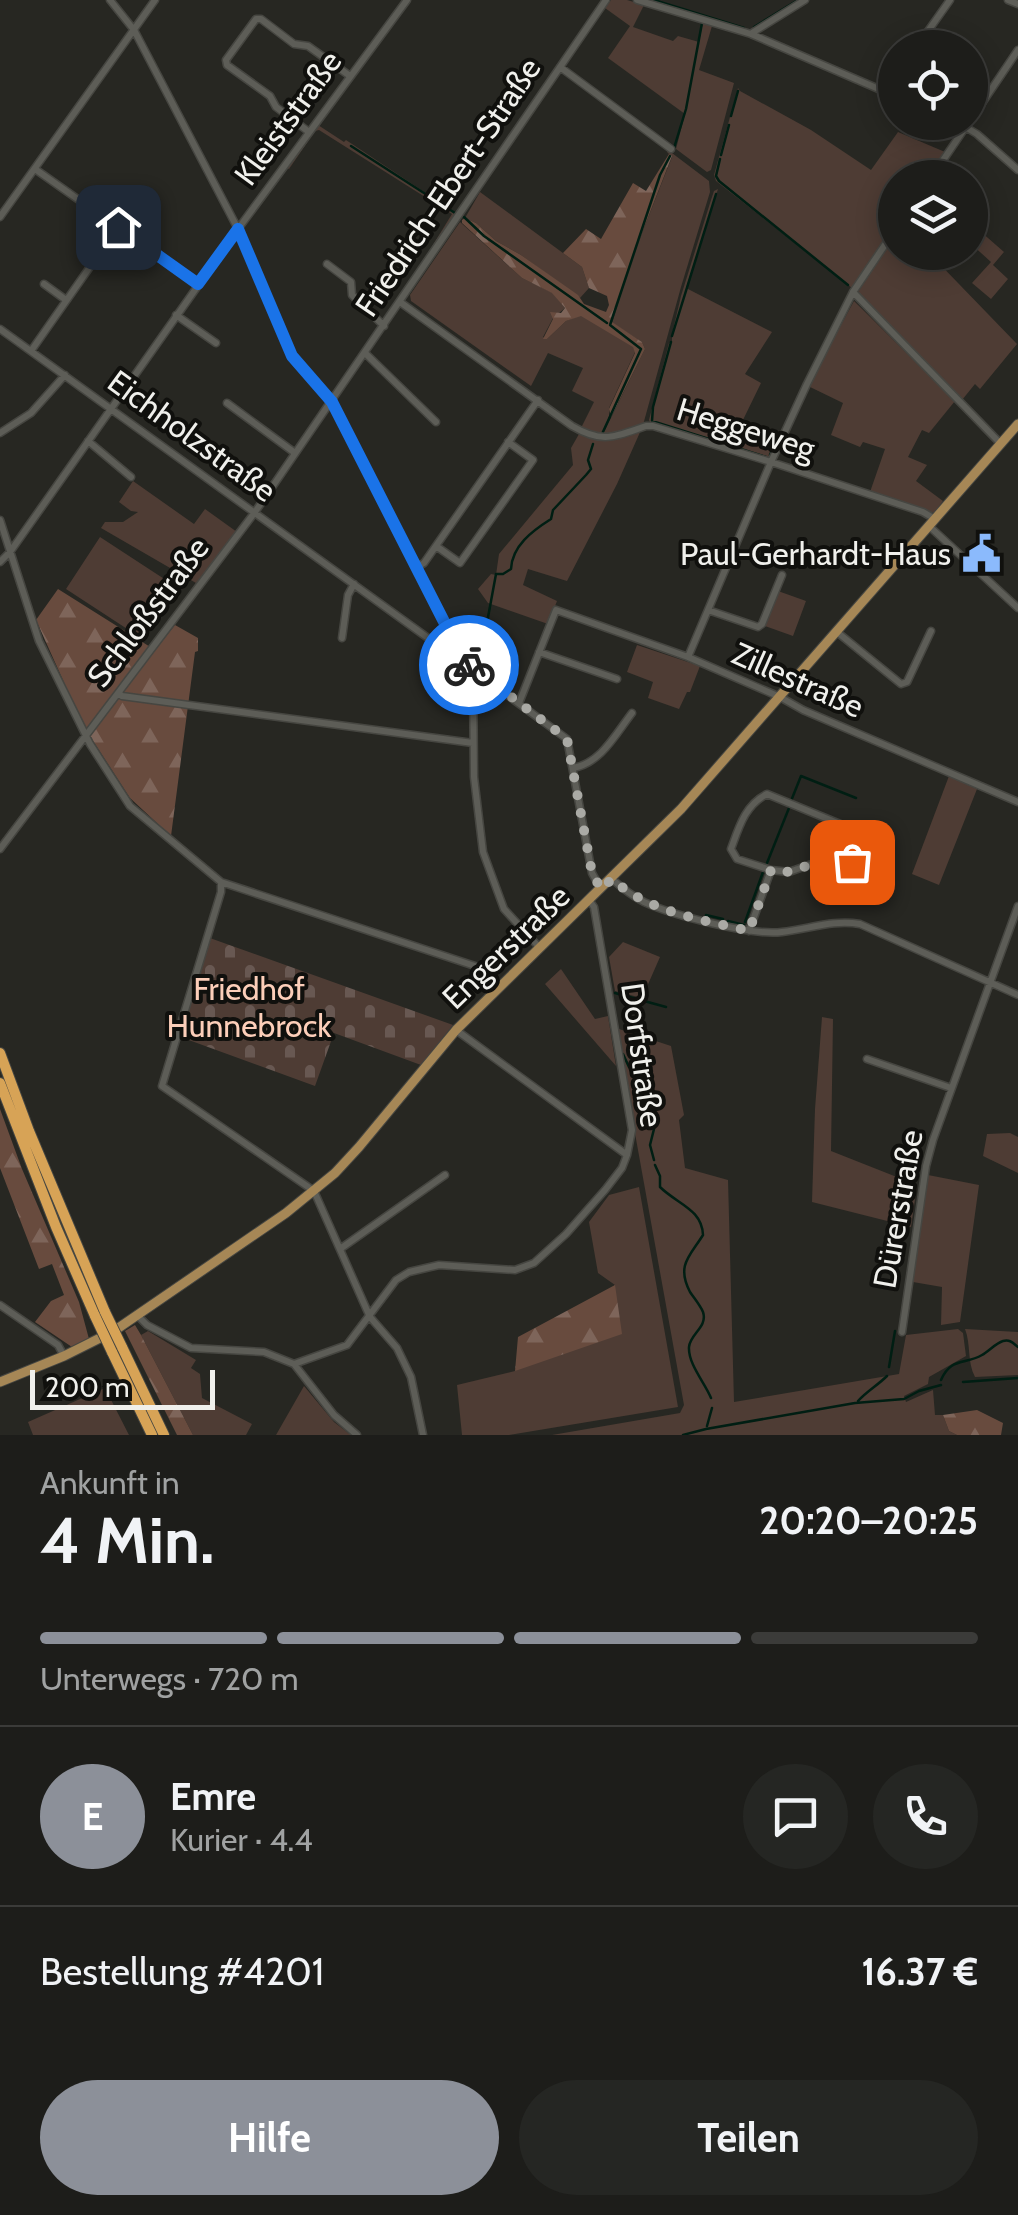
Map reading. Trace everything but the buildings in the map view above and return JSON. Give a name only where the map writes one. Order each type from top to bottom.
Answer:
[{"type":"highway","points":[[0,1053],[100,1314]]},
{"type":"highway","points":[[0,1083],[56,1228],[117,1350],[152,1435]]},
{"type":"highway","points":[[117,1350],[164,1435]]},
{"type":"main road","name":"Engerstraße","points":[[0,1382],[114,1332],[314,1192],[360,1147],[456,1030],[681,809],[1017,427]]},
{"type":"street","points":[[110,0],[134,30],[238,229],[292,356],[332,402],[461,655],[476,672],[567,739],[592,873],[601,889]]},
{"type":"street","points":[[0,217],[155,0]]},
{"type":"street","name":"Kleiststraße","points":[[0,562],[407,0]]},
{"type":"street","name":"Friedrich-Ebert-Straße","points":[[332,402],[606,0]]},
{"type":"street","points":[[637,0],[751,34],[878,89]]},
{"type":"street","points":[[751,34],[805,0]]},
{"type":"street","points":[[929,30],[950,0]]},
{"type":"street","points":[[1008,0],[1018,4]]},
{"type":"street","points":[[309,132],[276,108],[270,96],[227,65],[226,60],[256,19],[261,18],[294,44],[308,46],[350,76]]},
{"type":"street","points":[[988,94],[1018,50]]},
{"type":"street","points":[[560,67],[671,149]]},
{"type":"street","points":[[986,140],[1018,170]]},
{"type":"street","points":[[34,169],[198,284]]},
{"type":"street","points":[[31,352],[118,227]]},
{"type":"street","points":[[688,657],[771,462],[853,292],[878,255]]},
{"type":"street","points":[[327,264],[352,282],[352,295],[384,326]]},
{"type":"street","points":[[44,284],[66,300]]},
{"type":"street","points":[[853,292],[1001,444]]},
{"type":"street","name":"Heggeweg","points":[[400,302],[589,436],[609,439],[653,426],[923,512],[932,522]]},
{"type":"street","points":[[176,315],[216,344]]},
{"type":"street","name":"Eichholzstraße","points":[[0,329],[428,638],[442,642],[452,638]]},
{"type":"street","points":[[365,353],[436,422]]},
{"type":"street","points":[[0,434],[31,413],[64,375]]},
{"type":"street","points":[[417,568],[424,564],[538,400]]},
{"type":"street","name":"Schloßstraße","points":[[0,849],[255,512],[332,402]]},
{"type":"street","points":[[227,403],[295,453]]},
{"type":"street","points":[[88,441],[132,476]]},
{"type":"street","points":[[436,546],[460,563],[533,460],[508,442]]},
{"type":"street","points":[[0,520],[39,640],[86,738],[130,806],[221,882],[478,967],[500,985]]},
{"type":"street","points":[[932,522],[1018,608]]},
{"type":"street","points":[[708,610],[758,627],[782,575]]},
{"type":"street","points":[[342,638],[348,595],[354,584]]},
{"type":"street","name":"Zillestraße","points":[[539,652],[556,610],[688,657],[1018,802]]},
{"type":"street","points":[[837,632],[900,684],[907,682],[932,631]]},
{"type":"street","points":[[519,703],[539,652],[617,678]]},
{"type":"street","points":[[476,672],[474,777],[483,852],[504,909],[540,947]]},
{"type":"street","points":[[118,693],[473,743]]},
{"type":"street","points":[[573,768],[599,757],[632,713]]},
{"type":"street","points":[[767,794],[865,836],[856,861],[824,860],[789,872],[771,870],[737,859],[732,849],[744,814],[767,794]]},
{"type":"street","points":[[749,931],[771,870]]},
{"type":"street","points":[[612,879],[626,892],[656,907],[749,931],[779,932],[838,922],[860,924],[1018,995]]},
{"type":"street","points":[[221,882],[222,892],[162,1086],[314,1192],[370,1317],[397,1348],[411,1377],[423,1435]]},
{"type":"street","name":"Dorfstraße","points":[[294,1364],[347,1346],[396,1280],[408,1272],[439,1266],[514,1270],[534,1263],[566,1234],[622,1168],[632,1130],[594,907],[589,900]]},
{"type":"street","name":"Dürerstraße","points":[[902,1332],[926,1166],[1018,906]]},
{"type":"street","points":[[456,1030],[627,1154]]},
{"type":"street","points":[[867,1059],[951,1088]]},
{"type":"street","points":[[340,1250],[445,1174]]},
{"type":"street","points":[[0,1305],[58,1345],[64,1356]]},
{"type":"street","points":[[138,1316],[147,1325],[191,1348],[264,1352],[294,1364],[334,1415],[357,1435]]},
{"type":"green space","points":[[611,0],[644,5],[633,27],[673,41],[678,36],[699,42],[703,22],[712,26],[699,70],[734,83],[711,170],[707,172],[676,149],[685,114],[608,58],[630,26],[605,8]]},
{"type":"green space","points":[[738,88],[871,170],[878,160],[878,251],[852,288],[716,181],[714,175]]},
{"type":"green space","points":[[318,125],[456,213],[420,266],[452,214],[319,130],[287,168]]},
{"type":"green space","points":[[892,140],[917,140],[945,152],[940,160],[878,160]]},
{"type":"green space","points":[[668,150],[709,181],[710,192],[643,425],[604,437],[581,428],[594,402],[572,391],[583,368],[548,353],[531,386],[411,301],[410,295],[460,222],[522,278],[553,293],[565,308],[553,318],[543,337],[547,339],[566,321],[581,315],[633,346],[635,352],[609,408],[604,432],[645,349],[642,342],[612,323],[631,261],[672,157]]},
{"type":"green space","points":[[669,154],[672,156],[612,322],[642,342],[645,349],[611,417],[609,409],[635,353],[633,347],[581,316],[566,321],[543,339],[553,319],[550,312],[561,313],[565,308],[552,293],[522,278],[462,220],[476,223],[496,241],[578,295],[584,304],[606,312],[607,296],[589,288],[582,267],[563,253],[586,229],[601,239],[633,183],[646,191]]},
{"type":"green space","points":[[718,189],[686,288],[772,332],[745,374],[761,383],[741,424],[778,438],[772,455],[766,459],[651,424],[649,420],[681,296],[714,191]]},
{"type":"green space","points":[[480,192],[582,267],[589,288],[580,298],[465,218]]},
{"type":"green space","points":[[988,238],[1004,252],[993,265],[1008,279],[991,299],[972,283],[988,270]]},
{"type":"green space","points":[[878,262],[878,270],[945,270],[1017,344],[980,389],[975,384],[962,400],[858,292]]},
{"type":"green space","points":[[854,301],[955,401],[929,433],[922,430],[908,457],[927,465],[916,481],[943,501],[934,513],[870,492],[885,449],[863,442],[860,447],[831,435],[843,403],[808,386]]},
{"type":"green space","points":[[641,430],[567,581],[528,569],[523,585],[557,601],[548,624],[488,603],[478,589],[491,574],[496,575],[499,554],[573,465],[571,448],[579,434],[609,441]]},
{"type":"green space","points":[[133,481],[194,524],[205,509],[237,532],[196,583],[101,528],[105,522],[123,522],[138,512],[119,502]]},
{"type":"green space","points":[[100,537],[175,586],[141,638],[66,589]]},
{"type":"green space","points":[[58,589],[155,650],[175,625],[198,638],[171,836],[130,798],[84,727],[36,620]]},
{"type":"green space","points":[[778,591],[806,601],[793,636],[765,626]]},
{"type":"green space","points":[[637,645],[700,666],[679,709],[648,698],[653,682],[627,672]]},
{"type":"green space","points":[[949,776],[977,789],[939,885],[912,874]]},
{"type":"green space","name":"Friedhof Hunnebrock","points":[[207,937],[453,1025],[421,1065],[334,1033],[315,1086],[175,1035]]},
{"type":"green space","points":[[623,942],[660,957],[642,998],[615,991],[609,957]]},
{"type":"green space","points":[[561,969],[595,1019],[608,1016],[616,1066],[545,984]]},
{"type":"green space","points":[[822,1017],[833,1019],[831,1151],[917,1185],[911,1227],[812,1202]]},
{"type":"green space","points":[[616,1028],[671,1046],[684,1115],[679,1120],[685,1168],[728,1180],[734,1402],[899,1374],[906,1335],[958,1329],[963,1333],[966,1356],[904,1396],[906,1402],[933,1390],[935,1415],[943,1415],[949,1431],[957,1435],[552,1435],[680,1413],[684,1405]]},
{"type":"green space","points":[[0,1109],[79,1302],[89,1339],[72,1347],[35,1322],[51,1301],[64,1295],[52,1264],[39,1269],[0,1168]]},
{"type":"green space","points":[[1010,1133],[1018,1137],[1018,1173],[983,1156],[987,1134]]},
{"type":"green space","points":[[928,1175],[979,1185],[960,1322],[941,1325],[942,1287],[913,1282]]},
{"type":"green space","points":[[639,1187],[678,1407],[509,1435],[462,1435],[457,1385],[515,1371],[615,1285],[598,1273],[589,1222],[609,1195]]},
{"type":"green space","points":[[615,1285],[622,1334],[515,1371],[518,1337]]},
{"type":"green space","points":[[135,1325],[193,1435],[177,1435],[125,1331]]},
{"type":"green space","points":[[965,1329],[1018,1332],[1018,1375],[975,1377]]},
{"type":"green space","points":[[148,1331],[196,1360],[191,1368],[200,1374],[202,1398],[252,1424],[246,1435],[193,1435],[141,1335]]},
{"type":"green space","points":[[304,1386],[334,1422],[351,1435],[276,1435]]},
{"type":"green space","points":[[105,1388],[129,1435],[33,1435],[28,1422]]},
{"type":"green space","points":[[977,1410],[1003,1423],[1001,1435],[957,1435],[949,1431],[943,1415]]},
{"type":"waterway","points":[[654,0],[744,28]]},
{"type":"waterway","points":[[754,27],[798,0]]},
{"type":"waterway","points":[[674,148],[686,109],[702,23]]},
{"type":"waterway","points":[[731,116],[738,91]]},
{"type":"waterway","points":[[721,155],[729,125]]},
{"type":"waterway","points":[[351,146],[455,213]]},
{"type":"waterway","points":[[602,434],[641,349],[610,325],[660,175],[670,156]]},
{"type":"waterway","points":[[720,159],[716,176],[719,181],[848,285]]},
{"type":"waterway","points":[[672,336],[716,194]]},
{"type":"waterway","points":[[464,217],[484,236],[607,323]]},
{"type":"waterway","points":[[671,342],[652,421],[766,457]]},
{"type":"waterway","points":[[770,455],[777,439]]},
{"type":"waterway","points":[[484,639],[496,574],[511,569],[519,546],[551,519],[553,510],[591,469],[588,460],[593,444]]},
{"type":"waterway","points":[[791,801],[801,776],[856,798]]},
{"type":"waterway","points":[[767,863],[789,808]]},
{"type":"waterway","points":[[745,922],[763,872]]},
{"type":"waterway","points":[[706,915],[723,919]]},
{"type":"waterway","points":[[728,921],[744,925]]},
{"type":"waterway","points":[[615,993],[666,1007]]},
{"type":"waterway","points":[[623,1054],[654,1098],[656,1121],[650,1145],[654,1160]]},
{"type":"waterway","points":[[655,1165],[660,1187],[693,1213],[702,1226],[703,1235],[686,1261],[684,1275],[704,1317],[690,1342],[689,1353],[711,1398]]},
{"type":"waterway","points":[[889,1367],[895,1331]]},
{"type":"waterway","points":[[941,1380],[949,1368],[982,1355],[1000,1342],[1010,1341],[1018,1347]]},
{"type":"waterway","points":[[858,1401],[887,1376]]},
{"type":"waterway","points":[[963,1382],[1018,1378]]},
{"type":"waterway","points":[[683,1435],[855,1403],[904,1399],[941,1385]]},
{"type":"waterway","points":[[707,1426],[712,1408]]},
{"type":"way so far","points":[[469,665],[567,739],[592,873],[601,889],[612,879],[626,892],[656,907],[749,931],[771,870],[789,872],[824,860],[852,862]]},
{"type":"place","name":"Paul-Gerhardt-Haus","points":[[981,554]]},
{"type":"route","points":[[118,227],[198,284],[238,229],[292,356],[332,402],[469,665]]}]
